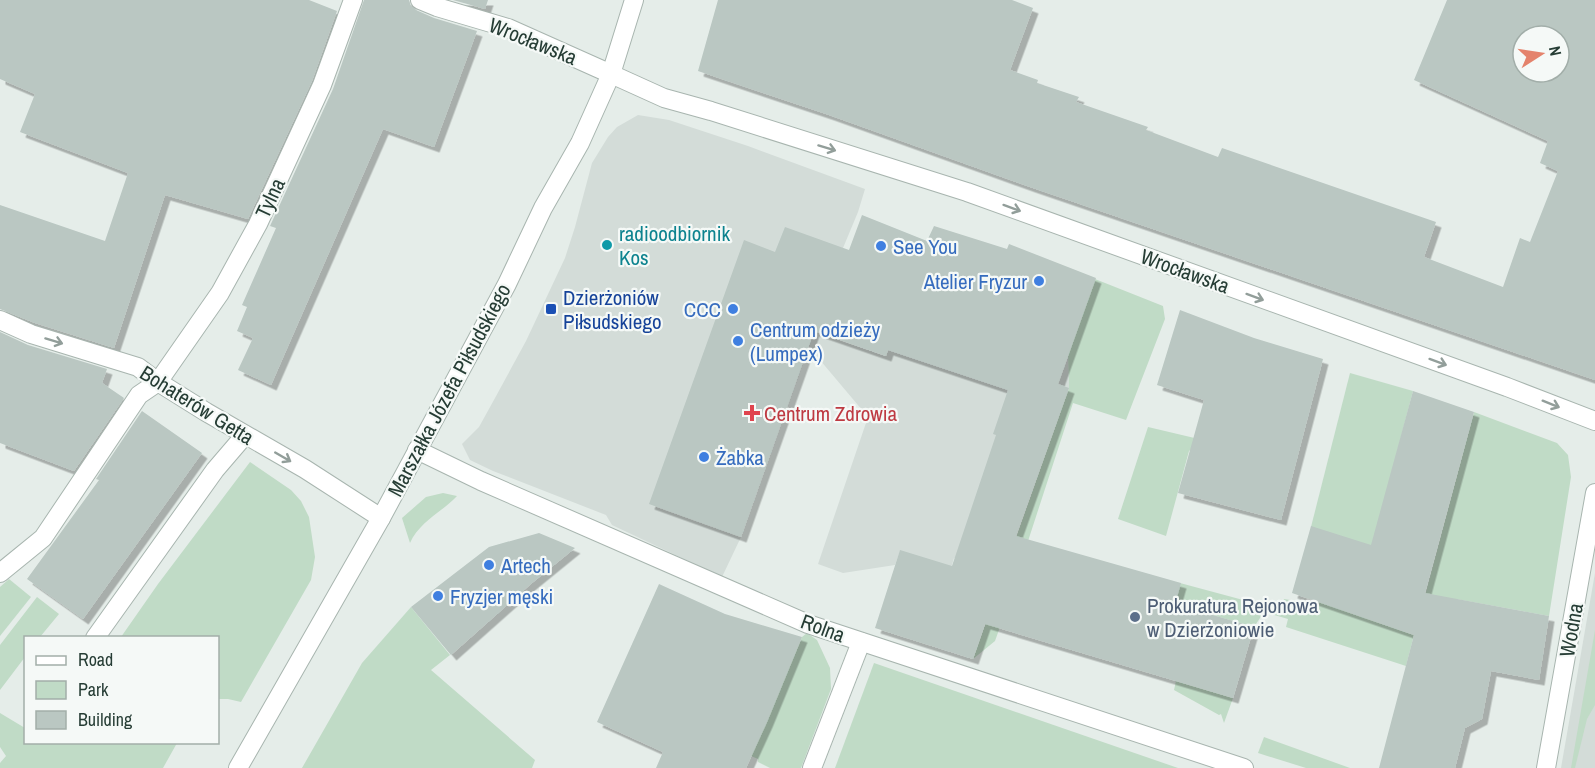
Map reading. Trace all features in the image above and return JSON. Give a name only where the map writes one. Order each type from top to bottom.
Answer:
[{"type":"street","name":"Tylna","points":[[0,573],[42,538],[139,394],[158,382],[220,293],[258,224],[322,85],[353,0]]},
{"type":"street","name":"Wrocławska","points":[[420,0],[508,28],[664,98],[967,192],[1595,421]]},
{"type":"street","name":"Marszałka Józefa Piłsudskiego","points":[[238,768],[381,518],[507,284],[543,208],[580,143],[611,74],[634,0]]},
{"type":"street","name":"Bohaterów Getta","points":[[0,320],[31,334],[138,367],[158,382],[305,469],[381,518]]},
{"type":"street","points":[[96,636],[215,470],[245,435]]},
{"type":"street","name":"Rolna","points":[[417,450],[481,481],[799,620],[1244,768]]},
{"type":"street","name":"Wodna","points":[[1546,768],[1595,493]]},
{"type":"street","points":[[812,768],[861,642]]},
{"type":"shaded area","points":[[638,115],[669,120],[865,189],[843,248],[819,333],[885,356],[888,350],[1068,355],[1069,388],[1002,575],[954,558],[947,582],[900,551],[895,565],[843,573],[818,564],[868,417],[809,347],[741,537],[722,577],[612,525],[606,515],[470,460],[462,444],[479,427],[526,341],[565,258],[592,163],[617,127]]},
{"type":"shaded area","points":[[1595,573],[1595,768],[1561,768]]},
{"type":"green space","points":[[1095,279],[1163,306],[1165,319],[1126,420],[1073,403],[995,641],[973,659],[1069,388],[1068,355]]},
{"type":"green space","points":[[1350,373],[1413,391],[1372,547],[1311,527]]},
{"type":"green space","points":[[1474,412],[1557,443],[1568,455],[1571,477],[1549,616],[1456,599],[1423,603]]},
{"type":"green space","points":[[1148,427],[1203,440],[1189,451],[1166,536],[1118,519]]},
{"type":"green space","points":[[250,462],[291,490],[301,501],[309,517],[315,557],[311,580],[241,702],[219,699],[219,636],[122,636]]},
{"type":"green space","points":[[443,493],[457,496],[419,529],[410,543],[402,518],[426,497]]},
{"type":"green space","points":[[9,579],[31,597],[0,636],[0,587]]},
{"type":"green space","points":[[1180,583],[1280,610],[1284,599],[1314,608],[1317,601],[1414,635],[1406,666],[1286,627],[1288,619],[1264,612],[1254,627],[1174,604]]},
{"type":"green space","points":[[37,597],[59,614],[41,636],[24,636],[24,658],[0,690],[0,645]]},
{"type":"green space","points":[[411,607],[450,655],[431,670],[535,760],[532,768],[302,768],[362,663]]},
{"type":"green space","points":[[1595,630],[1595,705],[1587,719],[1575,768],[1571,768]]},
{"type":"green space","points":[[807,633],[817,640],[830,668],[831,689],[801,768],[770,768],[751,756],[802,637]]},
{"type":"green space","points":[[874,663],[1178,768],[835,768]]},
{"type":"green space","points":[[1176,681],[1233,698],[1224,723],[1221,714],[1219,715],[1174,690]]},
{"type":"green space","points":[[0,713],[24,727],[24,744],[176,744],[163,768],[0,768],[0,763],[6,756],[0,747]]},
{"type":"green space","points":[[1264,737],[1350,768],[1306,768],[1258,753]]},
{"type":"building","points":[[0,0],[309,0],[337,11],[312,81],[248,219],[165,195],[114,348],[35,323],[0,309],[0,205],[105,241],[128,173],[20,132],[35,94],[0,79]]},
{"type":"building","points":[[364,0],[409,0],[411,6],[416,10],[477,31],[434,147],[383,129],[271,385],[238,370],[253,338],[237,331],[247,307],[242,305],[276,228],[270,226],[333,89]]},
{"type":"building","points":[[453,0],[488,0],[485,9]]},
{"type":"building","points":[[718,0],[1012,0],[1033,8],[1010,70],[1038,80],[1037,83],[1079,97],[1076,102],[1148,127],[1146,130],[1218,157],[1222,148],[1436,222],[1424,257],[1503,287],[1520,238],[1530,242],[1558,171],[1540,163],[1548,141],[1414,80],[1447,0],[1595,0],[1595,380],[1030,187],[698,71]]},
{"type":"building","points":[[862,215],[927,241],[934,226],[1007,249],[1009,244],[1096,278],[1058,384],[1069,388],[1016,536],[1181,583],[1175,604],[1254,627],[1233,698],[985,624],[973,659],[875,628],[900,550],[952,566],[996,435],[993,434],[1008,390],[888,350],[886,356],[814,331],[741,537],[649,504],[744,240],[775,252],[785,227],[849,250]]},
{"type":"building","points":[[1180,310],[1254,338],[1323,359],[1281,520],[1178,493],[1204,400],[1157,385]]},
{"type":"building","points":[[0,332],[28,345],[107,369],[102,383],[124,398],[74,471],[0,443]]},
{"type":"building","points":[[1413,391],[1474,412],[1425,593],[1549,616],[1539,680],[1491,671],[1482,719],[1465,728],[1455,768],[1379,768],[1414,635],[1292,593],[1311,526],[1371,545]]},
{"type":"building","points":[[142,411],[202,453],[83,619],[27,579],[99,480],[96,479]]},
{"type":"building","points":[[539,533],[575,548],[451,655],[411,607],[489,547]]},
{"type":"building","points":[[659,584],[725,614],[802,637],[746,768],[656,768],[663,752],[597,722]]},
{"type":"place","name":"radioodbiornik Kos","points":[[607,245]]},
{"type":"place","name":"See You","points":[[881,246]]},
{"type":"place","name":"Atelier Fryzur","points":[[1039,281]]},
{"type":"place","name":"Dzierżoniów Piłsudskiego","points":[[551,309]]},
{"type":"place","name":"CCC","points":[[733,309]]},
{"type":"place","name":"Centrum odzieży (Lumpex)","points":[[738,341]]},
{"type":"place","name":"Centrum Zdrowia","points":[[752,413]]},
{"type":"place","name":"Żabka","points":[[704,457]]},
{"type":"place","name":"Artech","points":[[489,565]]},
{"type":"place","name":"Fryzjer męski","points":[[438,596]]},
{"type":"place","name":"Prokuratura Rejonowa w Dzierżoniowie","points":[[1135,617]]}]
